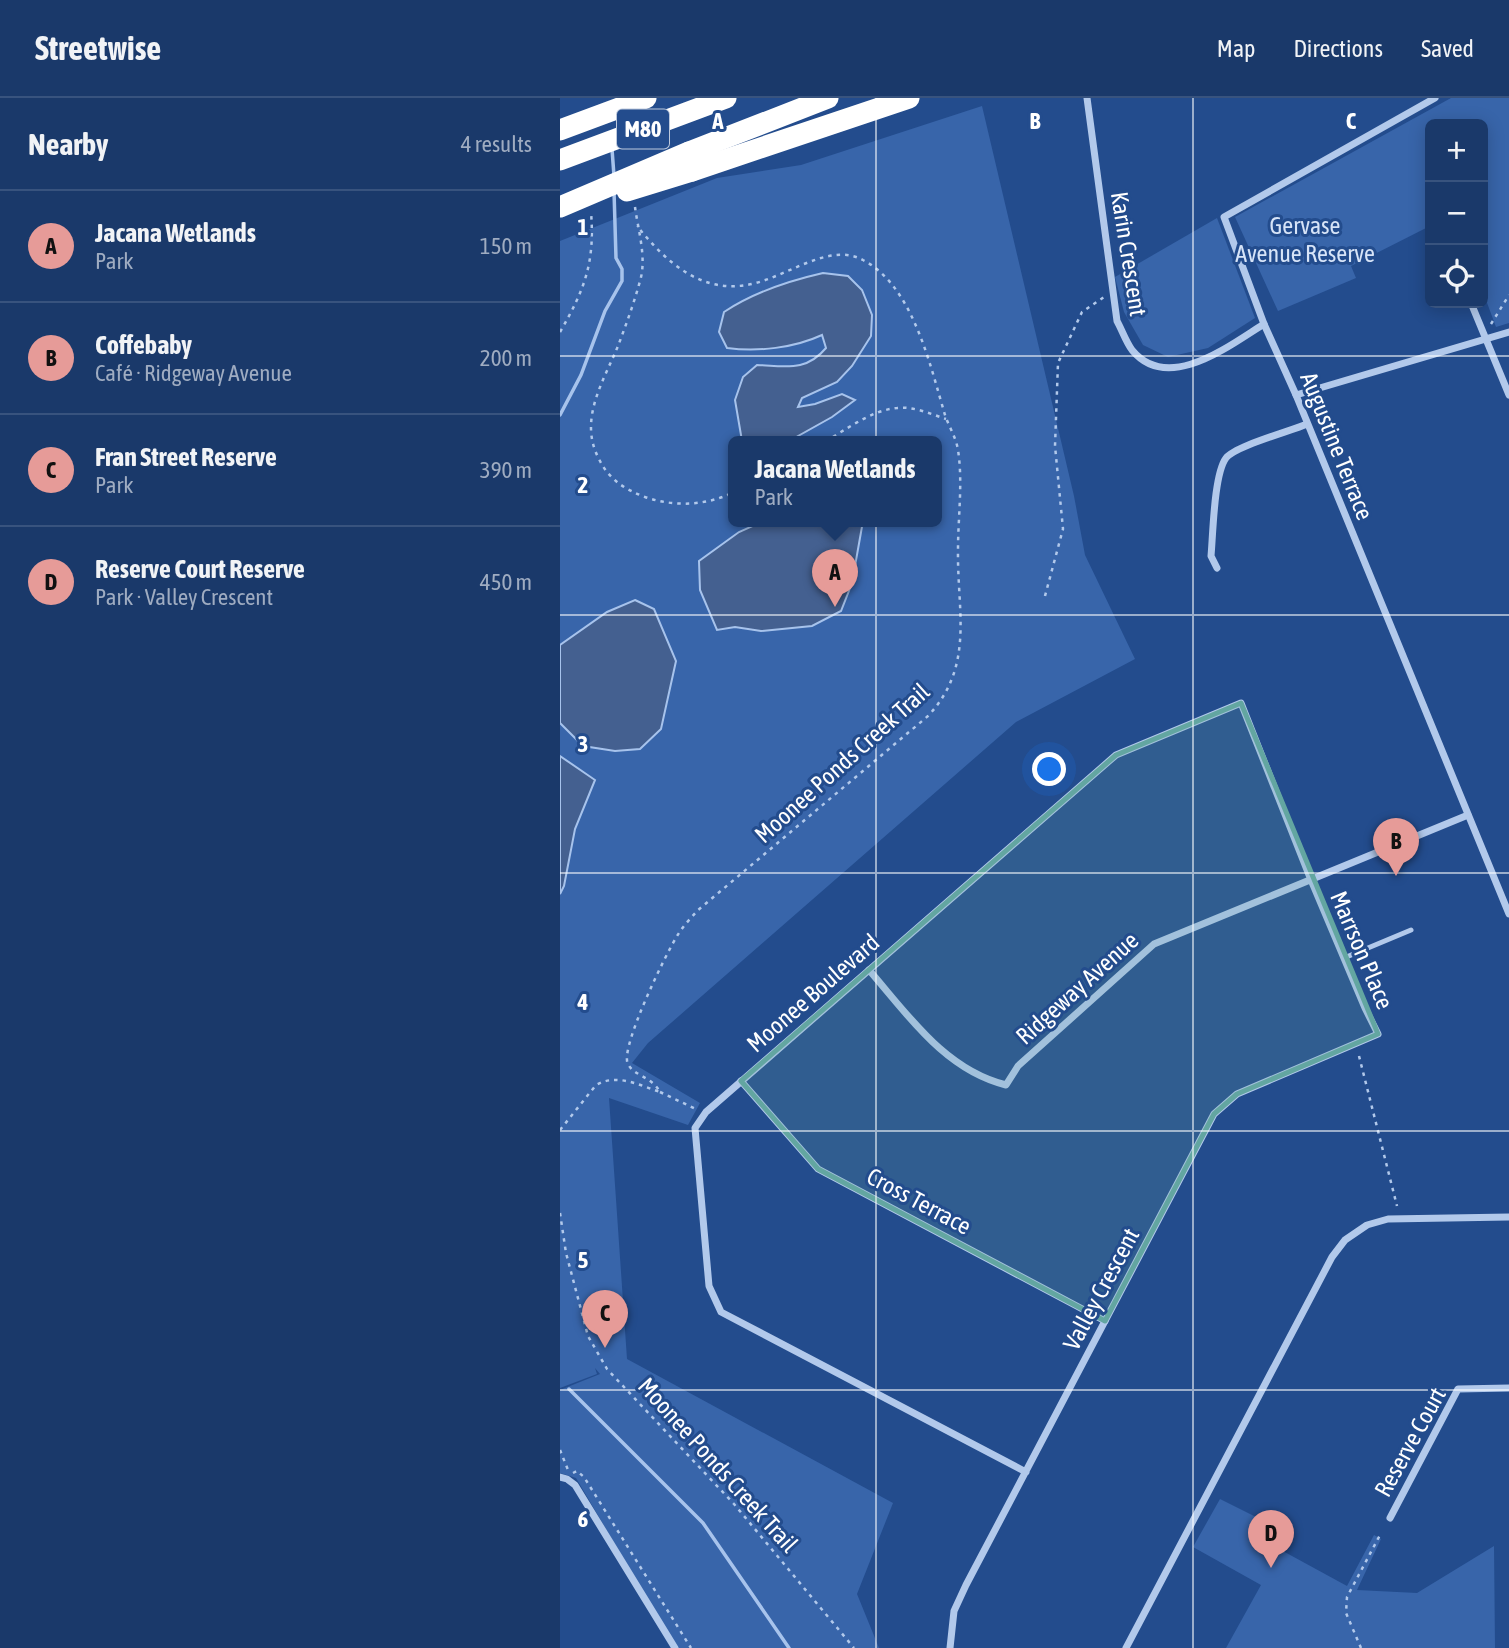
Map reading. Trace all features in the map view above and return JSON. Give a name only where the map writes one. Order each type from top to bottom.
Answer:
[{"type":"highway","points":[[560,130],[646,98]]},
{"type":"highway","name":"M80","points":[[560,160],[726,98]]},
{"type":"highway","name":"M80","points":[[691,161],[828,98]]},
{"type":"highway","points":[[560,208],[691,161],[909,98]]},
{"type":"street","name":"Karin Crescent","points":[[1087,98],[1117,321],[1132,350],[1152,366],[1174,367],[1203,362],[1264,324]]},
{"type":"street","name":"Augustine Terrace","points":[[1435,98],[1224,217],[1264,324],[1296,395],[1509,914]]},
{"type":"street","points":[[1473,308],[1509,395]]},
{"type":"street","points":[[1296,395],[1509,332]]},
{"type":"street","points":[[1217,569],[1211,556],[1219,473],[1227,457],[1307,424]]},
{"type":"street","name":"Moonee Boulevard","points":[[1026,1472],[721,1312],[709,1286],[695,1128],[706,1112],[1116,755],[1241,703],[1311,880]]},
{"type":"street","name":"Ridgeway Avenue","points":[[869,970],[934,1045],[949,1057],[1006,1085],[1018,1066],[1154,944],[1468,815]]},
{"type":"street","name":"Marrson Place","points":[[1311,880],[1378,1034]]},
{"type":"street","name":"Valley Crescent","points":[[950,1648],[954,1611],[1214,1114],[1237,1094],[1378,1034]]},
{"type":"street","name":"Cross Terrace","points":[[741,1082],[818,1169],[1105,1321]]},
{"type":"street","points":[[1126,1648],[1332,1257],[1345,1240],[1367,1225],[1388,1219],[1509,1217]]},
{"type":"street","name":"Reserve Court","points":[[1390,1518],[1458,1389],[1509,1388]]},
{"type":"street","points":[[566,1477],[575,1485],[675,1648]]},
{"type":"lane","points":[[1344,958],[1411,930]]},
{"type":"path","points":[[560,332],[581,290],[591,261],[591,206]]},
{"type":"path","name":"Moonee Ponds Creek Trail","points":[[660,1092],[655,1083],[632,1068],[626,1057],[637,1020],[679,933],[697,911],[928,716],[947,693],[954,677],[962,627],[957,568],[958,451],[928,358],[911,317],[891,283],[875,267],[853,256],[833,255],[821,257],[753,284],[715,285],[683,272],[668,261],[637,226],[643,266],[641,279],[619,344],[592,408],[590,424],[594,449],[613,480],[649,498],[692,504],[728,493]]},
{"type":"path","points":[[1045,596],[1063,529],[1055,446],[1058,363],[1082,312],[1113,291]]},
{"type":"path","points":[[1491,324],[1509,296]]},
{"type":"path","points":[[834,436],[874,415],[898,408],[922,411],[947,419]]},
{"type":"path","points":[[1359,1056],[1398,1206]]},
{"type":"path","points":[[560,1130],[596,1085],[604,1080],[622,1079],[660,1092],[691,1108]]},
{"type":"path","name":"Moonee Ponds Creek Trail","points":[[560,1213],[566,1253],[588,1336],[607,1369],[734,1504],[854,1648]]},
{"type":"path","points":[[560,1450],[566,1477],[577,1471],[584,1477],[691,1648]]},
{"type":"path","points":[[1361,1648],[1346,1612],[1347,1597],[1380,1535]]},
{"type":"highlighted area","points":[[1241,703],[1378,1034],[1237,1094],[1214,1114],[1105,1321],[818,1169],[741,1081],[1116,755]]},
{"type":"green space","name":"Gervase Avenue Reserve","points":[[1451,98],[1509,98],[1509,323],[1496,327],[1488,305],[1488,119],[1425,119],[1425,229],[1351,266],[1356,278],[1278,311],[1235,217]]},
{"type":"green space","points":[[982,106],[1074,496],[1085,555],[1135,659],[1016,722],[648,1043],[632,1063],[700,1103],[688,1125],[609,1098],[627,1359],[893,1503],[857,1594],[879,1648],[676,1648],[576,1478],[560,1473],[560,1390],[600,1374],[595,1368],[597,1374],[560,1388],[560,241],[717,178],[801,165]]},
{"type":"green space","points":[[1217,218],[1255,318],[1208,348],[1168,357],[1143,345],[1124,312],[1115,277]]},
{"type":"green space","points":[[1220,1499],[1290,1534],[1281,1550],[1347,1586],[1374,1535],[1381,1539],[1357,1590],[1417,1593],[1494,1546],[1495,1648],[1226,1648],[1261,1585],[1193,1547]]},
{"type":"shaded area","points":[[823,273],[848,276],[862,290],[872,315],[871,336],[852,366],[837,382],[802,398],[798,407],[842,394],[855,400],[832,417],[798,436],[741,436],[735,400],[743,377],[757,365],[803,364],[811,361],[826,348],[822,335],[776,348],[727,348],[719,332],[724,312],[772,288]]},
{"type":"shaded area","points":[[750,527],[862,527],[852,583],[841,611],[812,626],[761,631],[735,627],[717,630],[700,590],[699,561],[739,532]]},
{"type":"shaded area","points":[[635,600],[654,609],[676,661],[661,729],[640,749],[615,751],[583,746],[560,723],[560,645],[607,612]]},
{"type":"shaded area","points":[[560,756],[595,780],[575,829],[560,894]]},
{"type":"waterway","points":[[612,149],[614,176]]},
{"type":"waterway","points":[[560,415],[581,375],[605,311],[622,281],[622,269],[616,258],[614,191]]},
{"type":"waterway","points":[[569,1389],[703,1523],[789,1648]]},
{"type":"place","name":"Jacana Wetlands","points":[[835,607]]},
{"type":"place","name":"Coffebaby","points":[[1396,876]]},
{"type":"place","name":"Fran Street Reserve","points":[[605,1348]]},
{"type":"place","name":"Reserve Court Reserve","points":[[1271,1568]]}]
